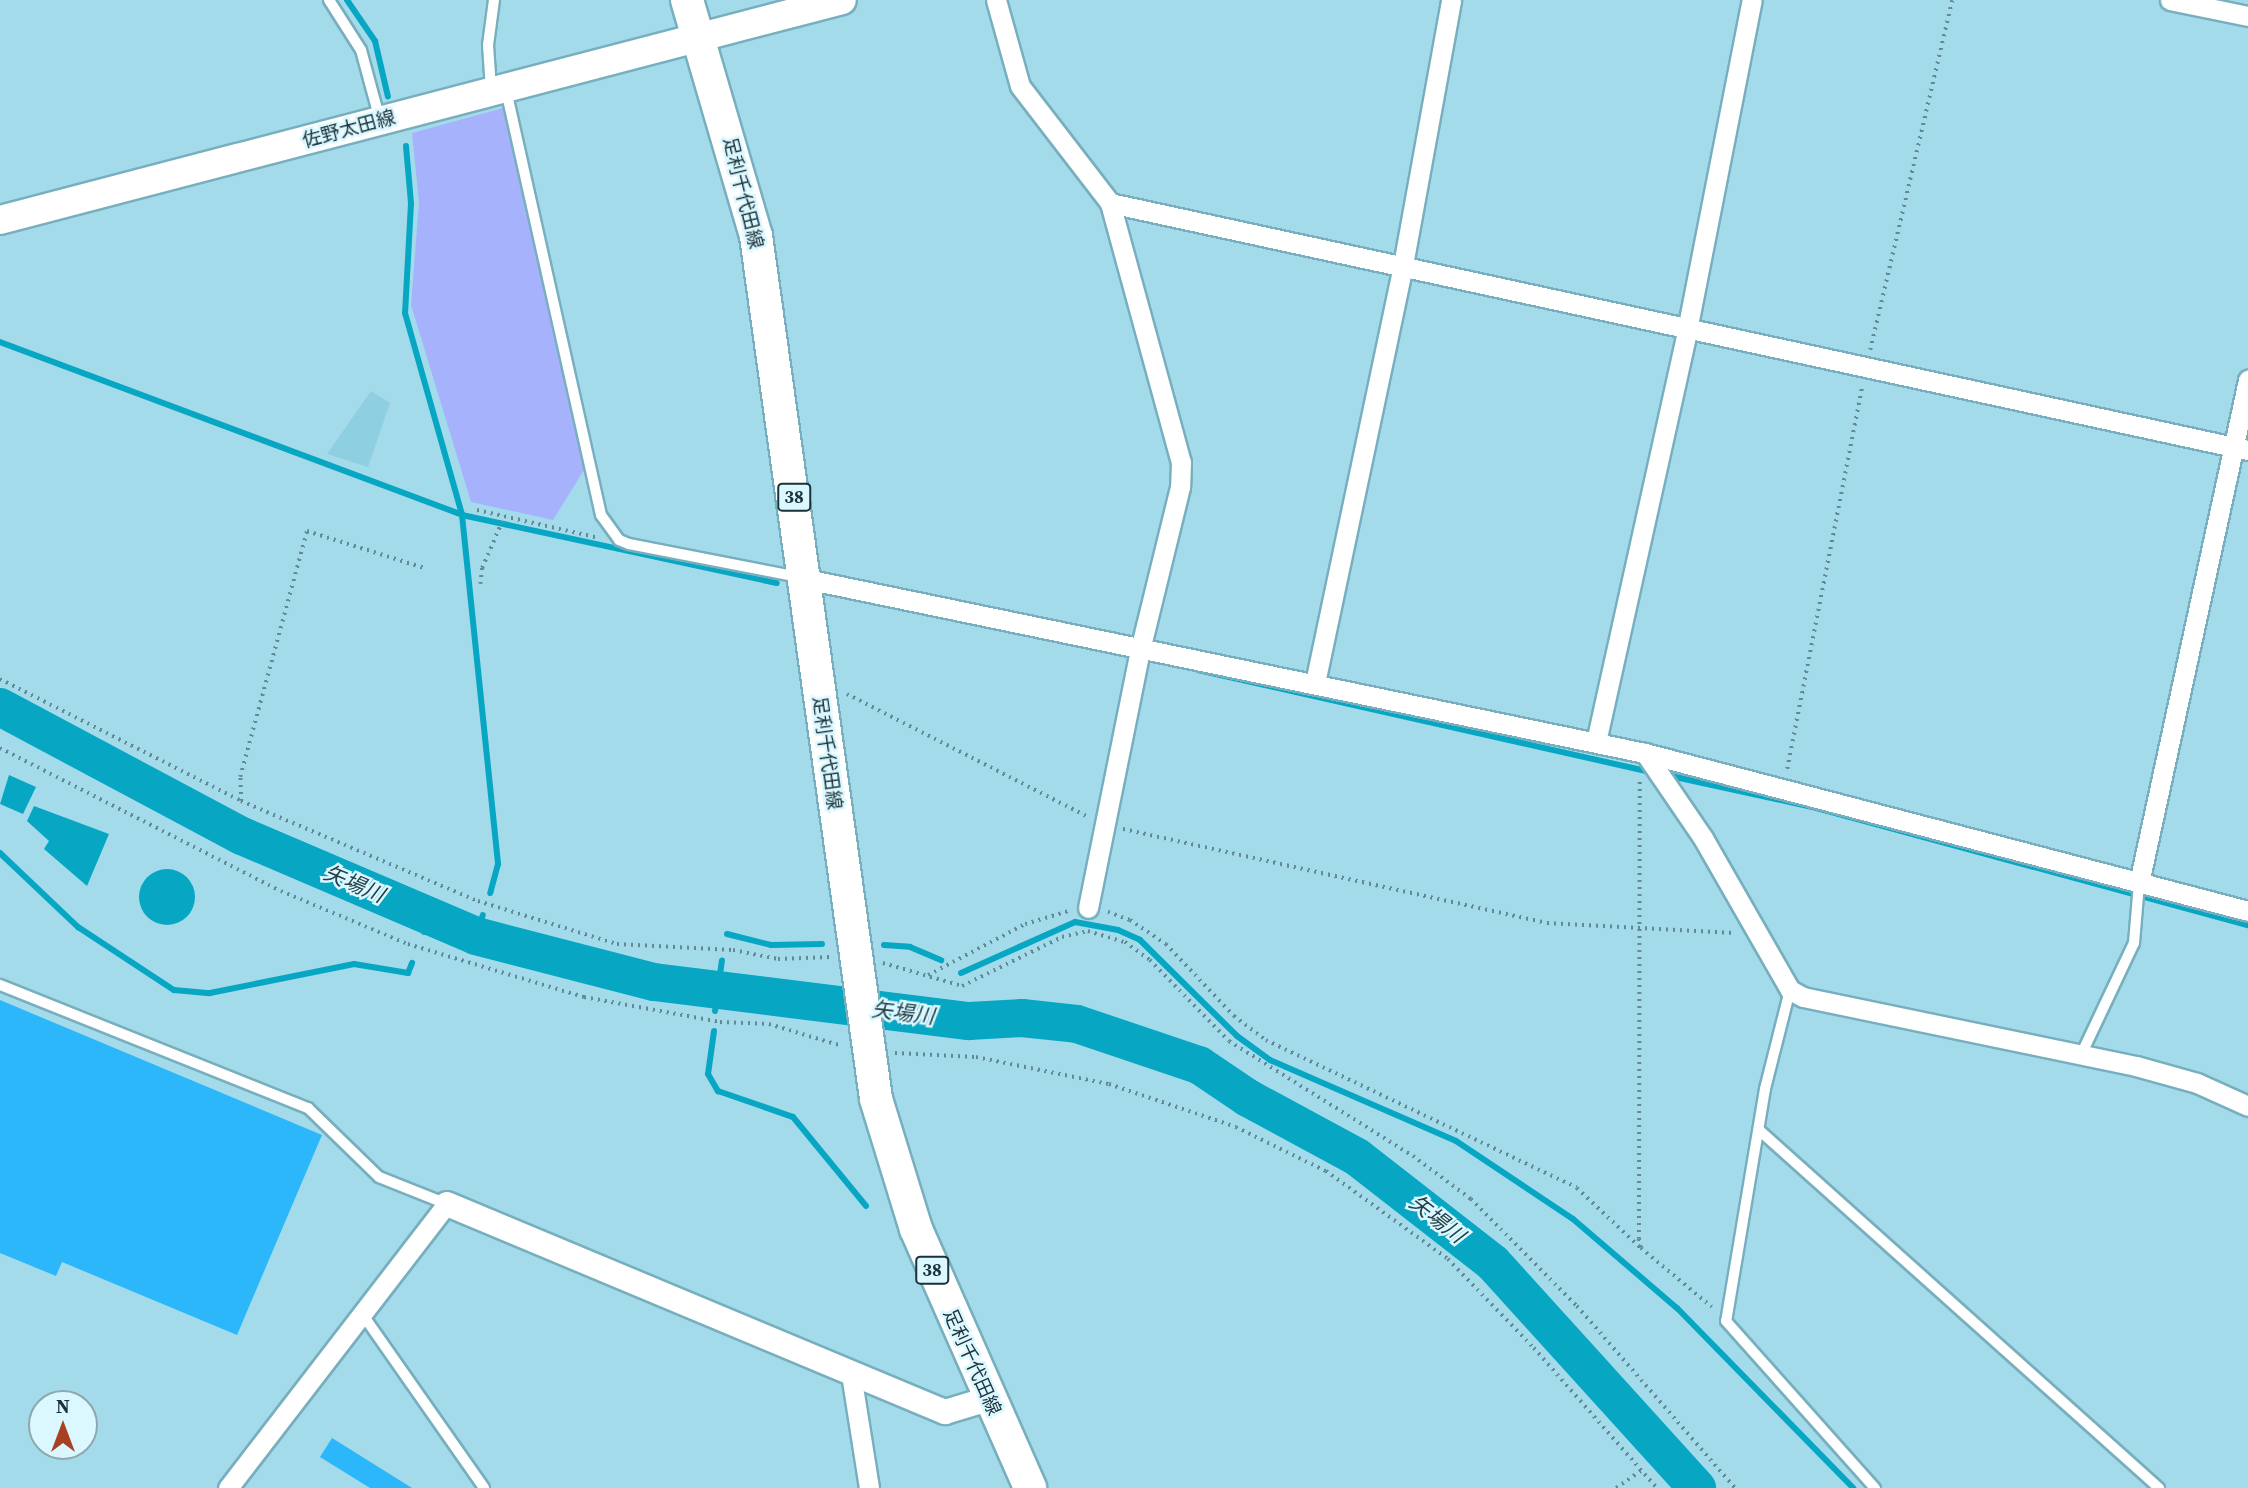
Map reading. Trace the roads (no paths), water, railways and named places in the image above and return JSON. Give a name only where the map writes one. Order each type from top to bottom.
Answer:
[{"type":"main road","name":"足利千代田線","points":[[687,0],[756,236],[806,579],[817,678],[876,1099],[903,1192],[988,1399],[1030,1488]]},
{"type":"main road","name":"佐野太田線","points":[[5,214],[380,121],[697,35],[842,0]]},
{"type":"street","points":[[996,0],[1020,86],[1110,203],[1181,462],[1175,514],[1140,650],[1088,908]]},
{"type":"street","points":[[1314,683],[1403,265],[1451,0]]},
{"type":"street","points":[[1596,742],[1687,330],[1752,0]]},
{"type":"street","points":[[2170,0],[2248,16]]},
{"type":"street","points":[[1110,203],[2241,448]]},
{"type":"street","points":[[2139,883],[2241,448],[2248,380]]},
{"type":"street","points":[[806,579],[1645,753],[2248,911]]},
{"type":"street","points":[[1645,753],[1757,929],[1790,990],[1803,997],[2081,1055],[2197,1083],[2248,1105]]},
{"type":"street","points":[[228,1488],[447,1204],[945,1412],[988,1399]]},
{"type":"street","points":[[851,1374],[869,1488]]},
{"type":"lane","points":[[329,0],[361,50],[380,121]]},
{"type":"lane","points":[[494,0],[488,46],[601,515],[619,540],[806,579]]},
{"type":"lane","points":[[2081,1055],[2134,943],[2139,883]]},
{"type":"lane","points":[[0,985],[308,1108],[379,1177],[447,1204]]},
{"type":"lane","points":[[1790,990],[1781,1014],[1726,1321],[1875,1488]]},
{"type":"lane","points":[[1759,1130],[2159,1488]]},
{"type":"lane","points":[[363,1315],[484,1488]]},
{"type":"waterway","points":[[347,0],[375,41],[388,97]]},
{"type":"waterway","points":[[406,146],[411,203],[405,313],[462,515],[498,864],[490,893]]},
{"type":"waterway","points":[[0,342],[462,515],[777,583]]},
{"type":"waterway","points":[[1198,670],[1652,772]]},
{"type":"waterway","name":"矢場川","points":[[0,707],[242,836],[476,936],[654,982],[969,1021],[1022,1018],[1077,1024],[1199,1065],[1248,1098],[1357,1157],[1493,1263],[1697,1488]]},
{"type":"waterway","points":[[1666,775],[1813,807],[2248,925]]},
{"type":"waterway","points":[[0,853],[78,927],[174,990],[210,993],[354,964],[408,973],[412,963]]},
{"type":"waterway","points":[[476,936],[483,915]]},
{"type":"waterway","points":[[424,932],[429,916]]},
{"type":"waterway","points":[[961,973],[1075,922],[1118,930],[1140,940],[1237,1036],[1270,1060],[1456,1141],[1573,1219],[1677,1308],[1853,1488]]},
{"type":"waterway","points":[[727,934],[771,945],[822,944]]},
{"type":"waterway","points":[[884,945],[910,947],[941,960]]},
{"type":"waterway","points":[[715,1011],[722,960]]},
{"type":"waterway","points":[[714,1031],[708,1074],[718,1091],[793,1117],[866,1206]]}]
